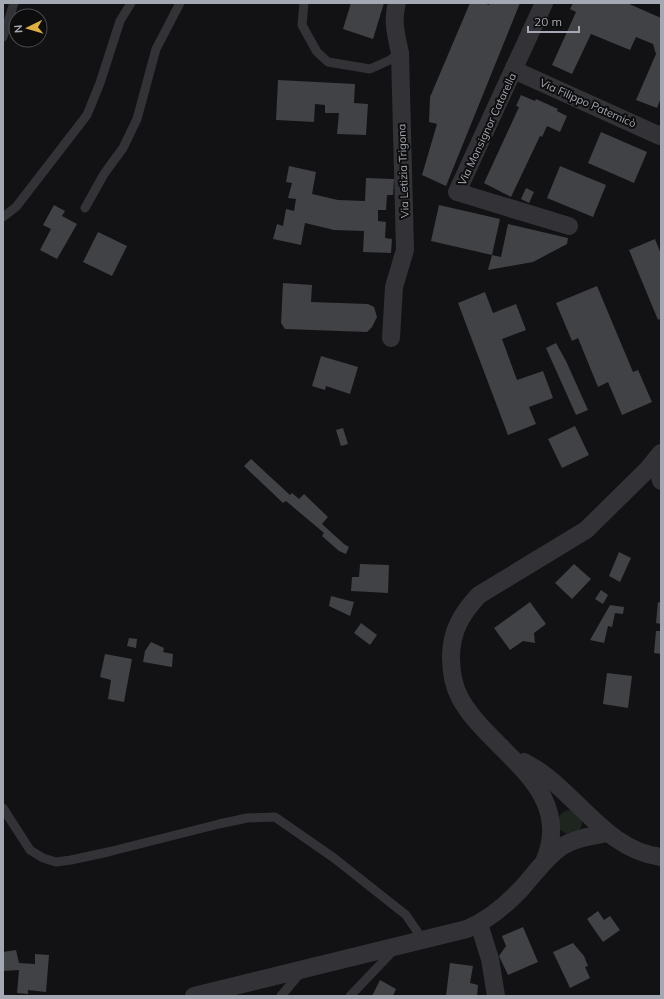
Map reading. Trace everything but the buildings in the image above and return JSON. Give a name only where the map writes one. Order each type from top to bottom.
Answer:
[{"type":"street","name":"Via Letizia Trigona","points":[[391,338],[394,287],[405,250],[400,52],[394,24],[394,13],[397,3]]},
{"type":"street","name":"Via Monsignor Catarella","points":[[544,3],[457,192],[569,226]]},
{"type":"street","name":"Via Filippo Paternicò","points":[[514,70],[660,136],[661,134]]},
{"type":"street","points":[[659,456],[661,481]]},
{"type":"street","points":[[544,862],[550,848],[551,828],[548,806],[536,784],[511,755],[470,713],[459,696],[452,673],[451,651],[455,629],[464,610],[479,595],[586,530],[648,470],[659,456]]},
{"type":"street","points":[[511,755],[542,773],[608,833],[644,852],[661,856]]},
{"type":"street","points":[[194,996],[306,967],[396,947],[467,929],[479,924],[491,916],[520,890],[544,862],[562,847],[581,839],[608,833]]},
{"type":"street","points":[[479,924],[490,958],[496,996]]},
{"type":"lane","points":[[3,37],[14,3]]},
{"type":"lane","points":[[3,217],[16,207],[87,115],[100,83],[120,21],[131,3]]},
{"type":"lane","points":[[85,208],[104,174],[123,148],[137,119],[156,48],[180,3]]},
{"type":"lane","points":[[304,3],[302,25],[317,52],[328,62],[370,69],[390,60],[400,52]]},
{"type":"lane","points":[[3,808],[30,850],[43,858],[56,862],[71,860],[247,818],[275,818],[334,858],[406,915],[423,940]]},
{"type":"lane","points":[[350,996],[396,947]]},
{"type":"lane","points":[[281,996],[306,967]]},
{"type":"shaded area","points":[[570,810],[578,814],[582,822],[578,830],[570,834],[562,830],[558,822],[562,814]]}]
